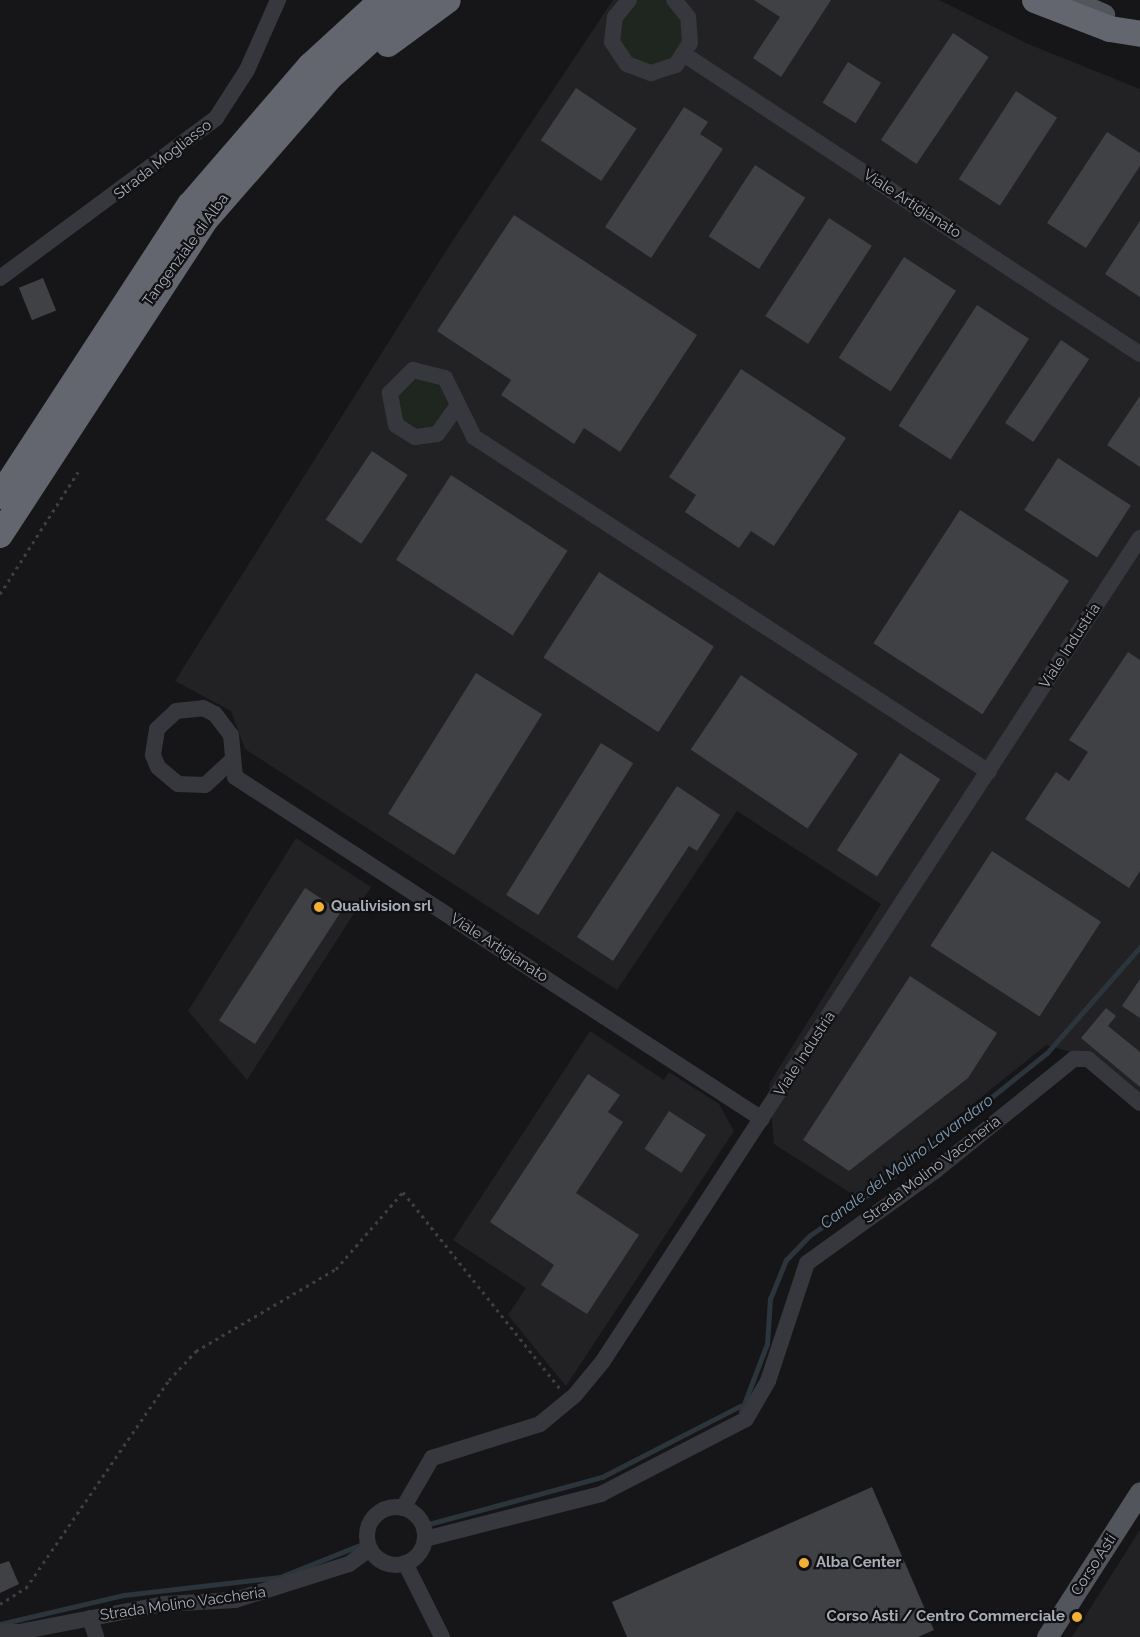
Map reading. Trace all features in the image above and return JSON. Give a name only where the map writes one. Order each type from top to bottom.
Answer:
[{"type":"highway","name":"Tangenziale di Alba","points":[[0,496],[190,205],[310,66],[382,0]]},
{"type":"highway","name":"Tangenziale di Alba","points":[[0,535],[165,277],[227,193],[330,77],[415,0]]},
{"type":"highway","points":[[227,193],[392,41],[448,0]]},
{"type":"highway","points":[[1035,0],[1110,29],[1140,32]]},
{"type":"main road","points":[[1071,0],[1140,32]]},
{"type":"main road","name":"Corso Asti","points":[[1047,1637],[1140,1492]]},
{"type":"street","name":"Strada Mogliasso","points":[[0,278],[216,118],[247,70],[278,0]]},
{"type":"street","points":[[629,0],[611,30],[615,49],[627,64],[651,73],[676,65],[685,55],[692,30],[674,0]]},
{"type":"street","name":"Viale Artigianato","points":[[685,55],[1140,354]]},
{"type":"street","points":[[474,437],[437,434],[415,436],[396,425],[388,404],[395,383],[413,370],[435,372],[452,387],[456,408],[474,437],[988,772]]},
{"type":"street","points":[[437,434],[456,408]]},
{"type":"street","name":"Viale Industria","points":[[409,1505],[432,1458],[525,1432],[569,1401],[627,1328],[1140,538]]},
{"type":"street","points":[[189,708],[215,714],[231,735],[232,769],[216,779],[191,787],[166,778],[158,767],[153,742],[165,718],[189,708]]},
{"type":"street","name":"Viale Artigianato","points":[[232,769],[762,1119]]},
{"type":"street","name":"Strada Molino Vaccheria","points":[[428,1535],[601,1494],[746,1419],[768,1381],[807,1263],[935,1171],[1074,1059],[1088,1059],[1140,1103]]},
{"type":"street","points":[[409,1505],[428,1535],[411,1565],[389,1564],[369,1554],[367,1533],[373,1518],[389,1508],[409,1505]]},
{"type":"street","name":"Strada Molino Vaccheria","points":[[1,1631],[235,1600],[369,1554]]},
{"type":"street","points":[[411,1565],[442,1637]]},
{"type":"street","points":[[90,1618],[96,1637]]},
{"type":"path","points":[[0,594],[78,471]]},
{"type":"path","points":[[0,1604],[26,1588],[34,1569],[87,1504],[169,1380],[196,1351],[272,1309],[336,1269],[387,1216],[403,1192],[569,1401]]},
{"type":"shaded area","points":[[650,-2],[663,1],[674,8],[681,19],[684,32],[681,45],[674,56],[663,63],[650,66],[637,63],[626,56],[619,45],[616,32],[619,19],[626,8],[637,1]]},
{"type":"shaded area","points":[[613,0],[939,0],[1028,44],[1140,89],[1140,1095],[1095,1059],[1046,1045],[857,1197],[774,1144],[769,1084],[881,904],[737,811],[617,990],[245,749],[231,711],[175,681],[451,243]]},
{"type":"shaded area","points":[[417,379],[427,379],[439,386],[446,398],[446,408],[439,420],[427,427],[417,427],[402,416],[398,408],[398,398],[409,383]]},
{"type":"shaded area","points":[[296,838],[371,887],[247,1080],[188,1011]]},
{"type":"shaded area","points":[[590,1031],[664,1080],[669,1072],[719,1104],[734,1131],[566,1386],[508,1315],[526,1288],[453,1240]]},
{"type":"shaded area","points":[[1140,1530],[1140,1637],[1072,1637]]},
{"type":"building","points":[[754,0],[831,0],[781,77],[753,58],[780,17]]},
{"type":"building","points":[[953,33],[989,57],[917,164],[881,140]]},
{"type":"building","points":[[848,62],[881,83],[856,123],[823,103]]},
{"type":"building","points":[[576,88],[637,129],[601,181],[541,140]]},
{"type":"building","points":[[1016,91],[1057,118],[1000,206],[959,179]]},
{"type":"building","points":[[684,107],[708,122],[700,134],[723,149],[651,258],[605,227]]},
{"type":"building","points":[[1107,132],[1140,153],[1140,166],[1086,248],[1047,223]]},
{"type":"building","points":[[755,165],[805,198],[759,269],[709,236]]},
{"type":"building","points":[[514,215],[697,335],[620,452],[584,428],[574,444],[501,395],[511,380],[437,331]]},
{"type":"building","points":[[829,218],[872,246],[808,344],[765,316]]},
{"type":"building","points":[[1140,221],[1140,297],[1105,274]]},
{"type":"building","points":[[904,257],[956,291],[891,391],[839,358]]},
{"type":"building","points":[[43,278],[56,310],[32,320],[19,288]]},
{"type":"building","points":[[977,305],[1029,339],[951,460],[899,426]]},
{"type":"building","points":[[1061,340],[1089,359],[1033,442],[1005,423]]},
{"type":"building","points":[[741,369],[846,438],[774,546],[751,531],[739,548],[685,512],[696,495],[669,477]]},
{"type":"building","points":[[1140,396],[1140,467],[1107,445]]},
{"type":"building","points":[[372,451],[408,475],[361,544],[326,520]]},
{"type":"building","points":[[1058,458],[1131,505],[1097,557],[1024,510]]},
{"type":"building","points":[[451,475],[568,551],[513,635],[396,560]]},
{"type":"building","points":[[960,510],[1069,581],[982,714],[873,643]]},
{"type":"building","points":[[599,572],[714,647],[658,732],[543,658]]},
{"type":"building","points":[[1128,652],[1140,660],[1140,871],[1129,888],[1025,819],[1056,772],[1069,781],[1088,752],[1069,740]]},
{"type":"building","points":[[476,673],[542,714],[454,855],[388,814]]},
{"type":"building","points":[[741,675],[858,754],[808,828],[691,750]]},
{"type":"building","points":[[601,743],[633,763],[538,915],[506,895]]},
{"type":"building","points":[[900,753],[940,779],[877,876],[837,850]]},
{"type":"building","points":[[677,786],[720,815],[697,851],[689,846],[613,961],[577,937]]},
{"type":"building","points":[[992,851],[1101,922],[1039,1017],[930,946]]},
{"type":"building","points":[[305,888],[341,911],[255,1044],[219,1021]]},
{"type":"building","points":[[910,976],[997,1033],[968,1078],[849,1171],[803,1140]]},
{"type":"building","points":[[1140,979],[1140,1018],[1122,1006]]},
{"type":"building","points":[[1106,1008],[1116,1016],[1108,1026],[1140,1052],[1140,1087],[1081,1038]]},
{"type":"building","points":[[588,1074],[620,1095],[608,1112],[623,1122],[576,1193],[639,1235],[587,1314],[541,1285],[554,1265],[490,1222]]},
{"type":"building","points":[[669,1111],[706,1135],[681,1173],[644,1149]]},
{"type":"building","name":"Alba Center","points":[[872,1487],[934,1630],[918,1637],[627,1637],[612,1602]]},
{"type":"building","points":[[9,1561],[19,1584],[0,1593],[0,1564]]},
{"type":"waterway","name":"Canale del Molino Lavandaro","points":[[741,1412],[767,1344],[770,1299],[786,1260],[809,1236],[882,1185],[1047,1053],[1140,947]]},
{"type":"waterway","points":[[429,1524],[602,1477],[740,1406]]},
{"type":"waterway","points":[[0,1624],[124,1595],[280,1577],[363,1544]]},
{"type":"place","name":"Qualivision srl","points":[[319,907]]},
{"type":"place","name":"Alba Center","points":[[804,1563]]},
{"type":"place","name":"Corso Asti / Centro Commerciale","points":[[1077,1617]]}]
